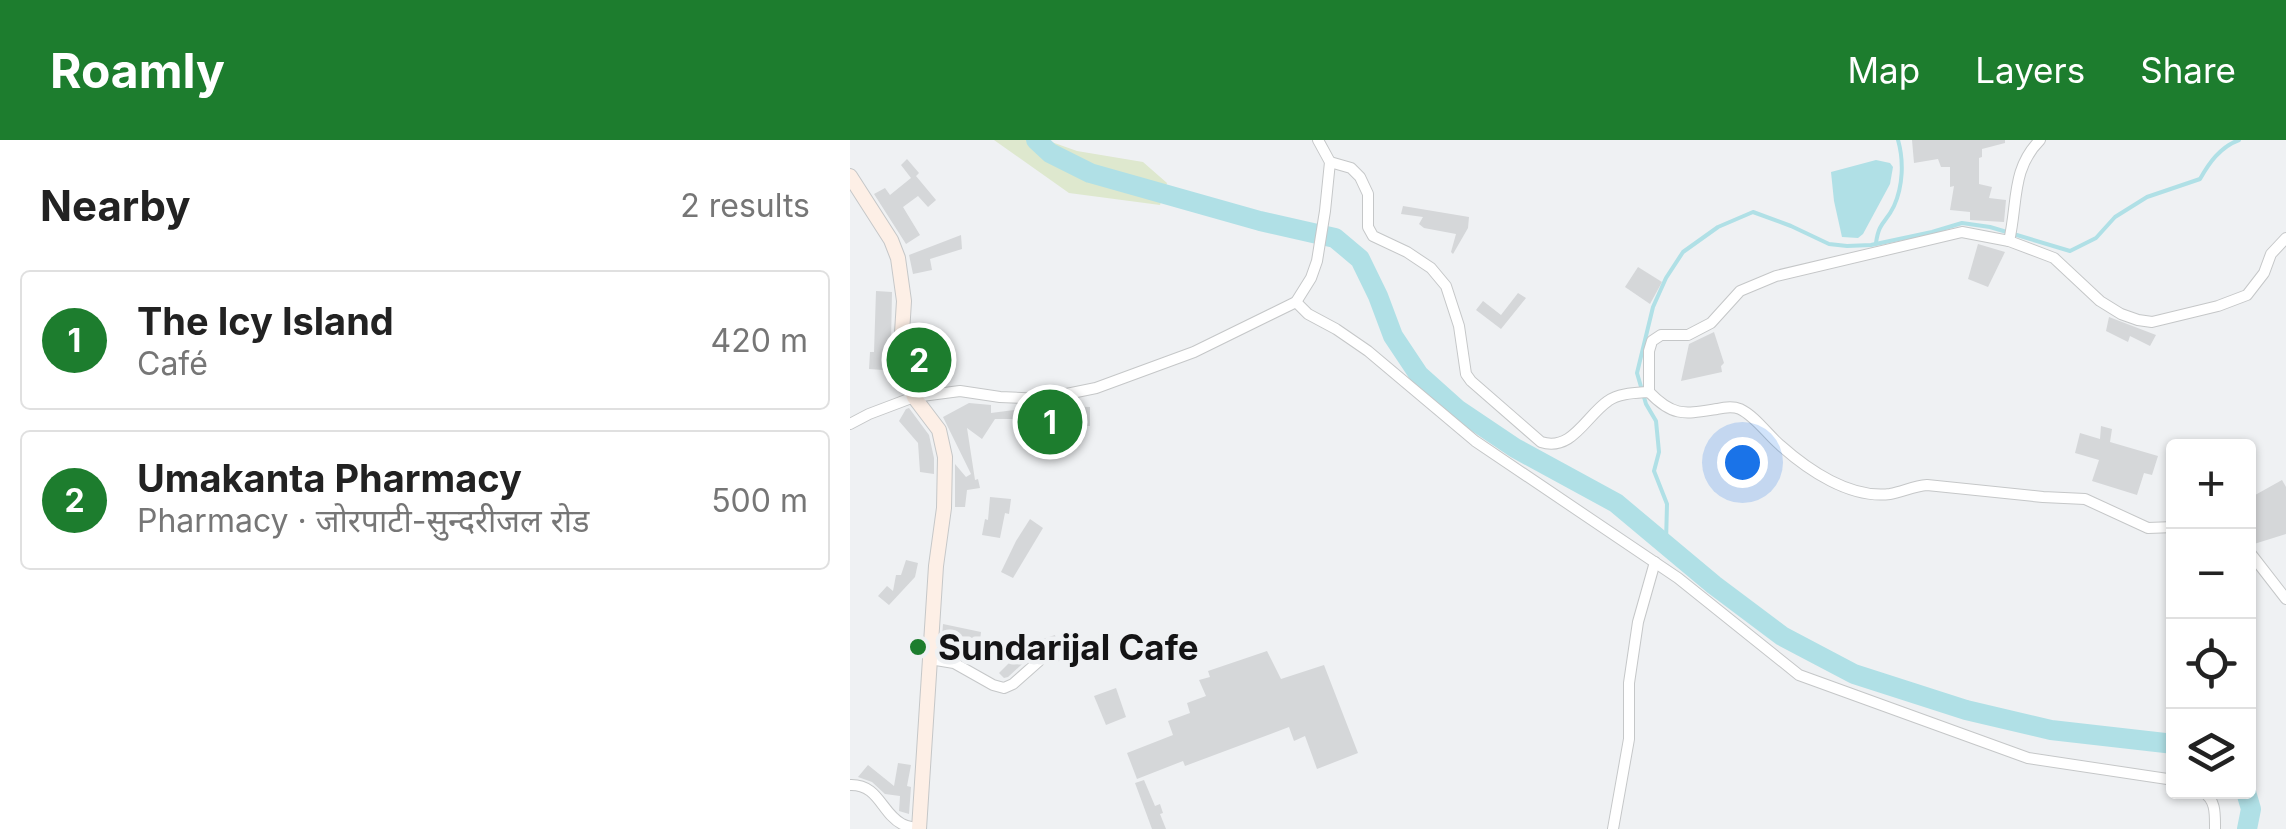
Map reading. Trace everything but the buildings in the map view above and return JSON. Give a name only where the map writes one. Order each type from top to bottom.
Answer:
[{"type":"main road","points":[[850,176],[892,240],[903,280],[901,349],[914,397],[943,439],[944,508],[936,566],[919,829]]},
{"type":"street","points":[[850,424],[914,397],[960,390],[1042,399],[1096,388],[1194,352],[1296,302],[1318,261],[1325,212],[1330,162],[1318,140]]},
{"type":"street","points":[[2009,241],[2018,176],[2028,152],[2040,140]]},
{"type":"street","points":[[1330,162],[1351,168],[1360,177],[1368,194],[1368,226],[1374,236],[1431,268],[1446,286],[1470,382],[1541,442],[1552,446],[1566,441],[1607,401],[1649,392]]},
{"type":"street","points":[[2166,527],[2148,528],[2085,499],[1927,485],[1891,494],[1850,490],[1782,448],[1742,410],[1728,407],[1677,414],[1663,407],[1649,392],[1652,341],[1662,335],[1688,335],[1711,323],[1740,292],[1776,276],[1962,232],[2009,241],[2054,258],[2100,301],[2121,314],[2152,322],[2247,295],[2264,273],[2270,254],[2286,238]]},
{"type":"street","points":[[1296,302],[1308,314],[1368,351],[1476,441],[1655,562],[1799,675],[2028,758],[2166,779]]},
{"type":"street","points":[[2256,560],[2286,599]]},
{"type":"street","points":[[1613,829],[1629,738],[1629,683],[1638,622],[1655,562]]},
{"type":"street","points":[[930,660],[954,663],[1004,688],[1039,661]]},
{"type":"street","points":[[850,785],[870,790],[900,824],[919,829]]},
{"type":"street","points":[[2211,799],[2215,829]]},
{"type":"green space","points":[[994,140],[1046,140],[1077,151],[1143,162],[1167,183],[1160,205],[1069,193]]},
{"type":"water","points":[[1876,160],[1893,167],[1890,184],[1863,234],[1858,238],[1842,237],[1831,172]]},
{"type":"waterway","points":[[1036,140],[1050,153],[1090,173],[1335,238],[1360,259],[1393,336],[1419,375],[1457,409],[1515,448],[1616,503],[1782,636],[1854,674],[1966,710],[2051,730],[2166,743]]},
{"type":"waterway","points":[[1876,243],[1899,190],[1902,165],[1898,140]]},
{"type":"waterway","points":[[1666,543],[1667,504],[1654,471],[1659,452],[1656,421],[1646,404],[1637,373],[1653,307],[1666,278],[1683,252],[1718,227],[1753,212],[1829,244],[1847,246],[1871,245],[1962,223],[1990,227],[2070,251],[2096,238],[2115,217],[2147,197],[2200,179],[2216,156],[2239,140]]},
{"type":"waterway","points":[[2247,829],[2251,809],[2248,799]]},
{"type":"place","name":"Umakanta Pharmacy","points":[[919,360]]},
{"type":"place","name":"The Icy Island","points":[[1050,422]]},
{"type":"place","name":"Sundarijal Cafe","points":[[918,647]]}]
